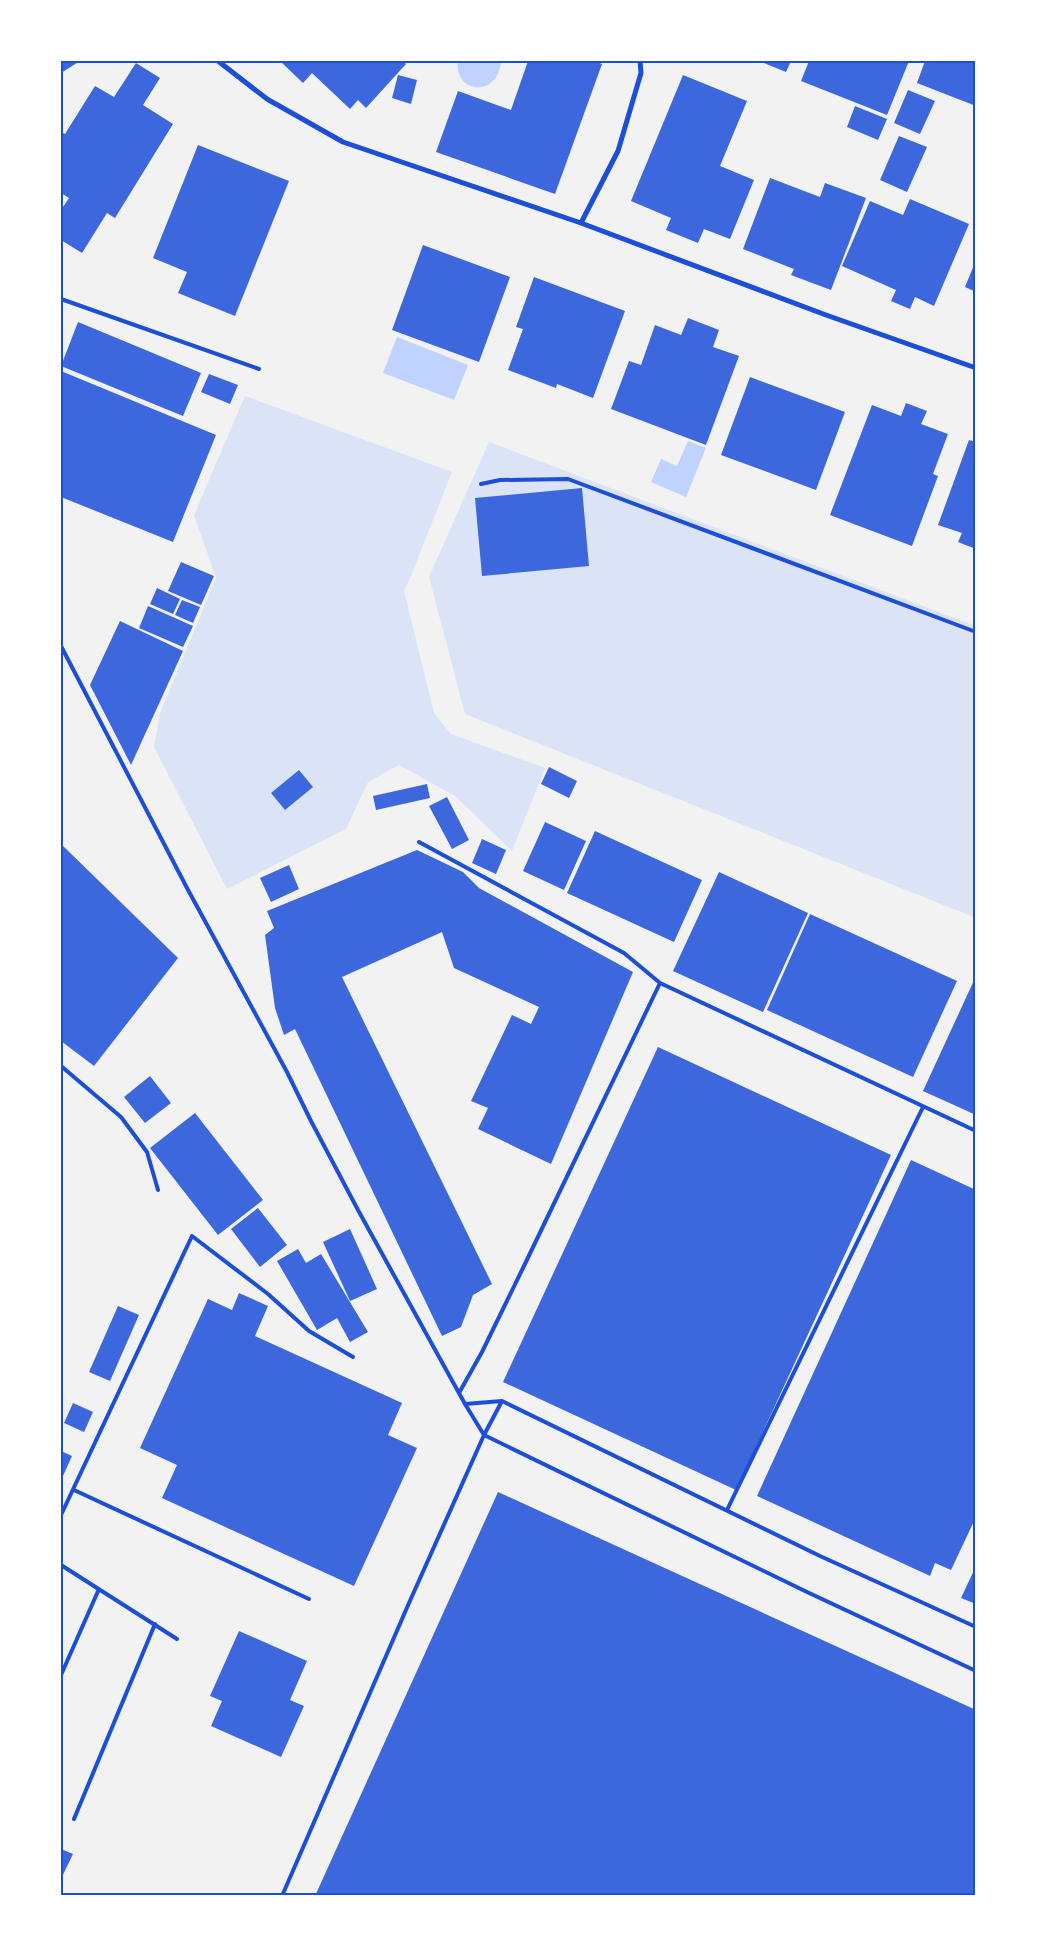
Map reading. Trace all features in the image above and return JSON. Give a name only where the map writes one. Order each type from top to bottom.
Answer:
[{"type":"street","points":[[218,61],[267,99],[343,142],[581,223],[826,315],[976,368]]},
{"type":"street","points":[[581,223],[618,151],[641,73],[640,61]]},
{"type":"lane","points":[[61,300],[259,369]]},
{"type":"lane","points":[[481,484],[500,480],[568,478],[976,632]]},
{"type":"lane","points":[[61,646],[187,888],[287,1072],[315,1129],[465,1404],[484,1435],[806,1592],[976,1671]]},
{"type":"lane","points":[[419,842],[624,953],[660,983],[976,1131]]},
{"type":"lane","points":[[459,1393],[482,1352],[660,983]]},
{"type":"lane","points":[[61,1066],[121,1117],[147,1152],[158,1190]]},
{"type":"lane","points":[[727,1510],[923,1107]]},
{"type":"lane","points":[[61,1515],[192,1236],[268,1294],[309,1330],[353,1357]]},
{"type":"lane","points":[[465,1404],[502,1401],[820,1556],[976,1628]]},
{"type":"lane","points":[[282,1896],[408,1603],[484,1435],[502,1401]]},
{"type":"lane","points":[[74,1490],[309,1599]]},
{"type":"lane","points":[[61,1564],[177,1638]]},
{"type":"lane","points":[[61,1675],[99,1589]]},
{"type":"lane","points":[[74,1819],[155,1624]]},
{"type":"shaded area","points":[[245,396],[452,472],[404,590],[434,713],[451,734],[545,768],[512,851],[455,796],[399,765],[368,782],[346,829],[227,889],[154,747],[160,713],[216,578],[194,515]]},
{"type":"shaded area","points":[[489,442],[976,626],[976,918],[465,714],[429,577]]},
{"type":"water","points":[[458,61],[501,61],[498,73],[492,82],[485,86],[476,87],[462,80],[458,71]]},
{"type":"water","points":[[397,337],[468,365],[454,400],[383,373]]},
{"type":"water","points":[[688,441],[706,448],[686,497],[651,482],[661,459],[677,466]]},
{"type":"building","points":[[61,61],[80,61],[61,73]]},
{"type":"building","points":[[280,61],[403,61],[406,64],[366,108],[358,100],[350,109],[312,73],[303,83]]},
{"type":"building","points":[[528,61],[595,61],[602,64],[555,194],[436,152],[458,91],[511,110]]},
{"type":"building","points":[[759,61],[791,61],[786,72]]},
{"type":"building","points":[[809,61],[909,61],[887,115],[801,81]]},
{"type":"building","points":[[925,61],[976,61],[976,106],[917,83]]},
{"type":"building","points":[[136,63],[160,78],[143,105],[173,124],[115,218],[107,213],[82,253],[61,240],[61,210],[69,198],[61,193],[61,132],[65,134],[95,86],[114,97]]},
{"type":"building","points":[[398,75],[417,80],[411,104],[392,98]]},
{"type":"building","points":[[683,75],[747,101],[720,166],[754,180],[730,239],[704,229],[698,243],[666,230],[671,218],[631,201]]},
{"type":"building","points":[[908,90],[935,101],[920,134],[894,123]]},
{"type":"building","points":[[855,106],[887,119],[878,140],[847,127]]},
{"type":"building","points":[[899,136],[927,147],[907,192],[880,180]]},
{"type":"building","points":[[198,145],[289,181],[235,316],[178,293],[187,272],[153,258]]},
{"type":"building","points":[[770,178],[820,197],[825,183],[866,198],[831,290],[791,275],[794,269],[743,249]]},
{"type":"building","points":[[910,199],[969,224],[934,306],[915,297],[910,309],[891,301],[896,290],[842,266],[870,201],[903,215]]},
{"type":"building","points":[[423,245],[510,277],[479,362],[392,330]]},
{"type":"building","points":[[976,260],[976,292],[965,287]]},
{"type":"building","points":[[534,277],[625,311],[593,398],[557,384],[556,388],[508,370],[523,329],[516,327]]},
{"type":"building","points":[[688,318],[719,330],[713,347],[739,356],[706,445],[611,409],[629,361],[641,365],[655,325],[681,335]]},
{"type":"building","points":[[78,322],[201,373],[183,416],[61,366]]},
{"type":"building","points":[[61,371],[216,435],[173,542],[61,497]]},
{"type":"building","points":[[209,374],[238,385],[230,404],[201,392]]},
{"type":"building","points":[[750,377],[845,412],[816,490],[721,455]]},
{"type":"building","points":[[906,403],[927,411],[921,424],[948,434],[933,474],[938,476],[912,546],[830,515],[872,405],[901,416]]},
{"type":"building","points":[[969,440],[976,442],[976,549],[958,542],[962,533],[938,525]]},
{"type":"building","points":[[582,488],[589,566],[482,576],[475,498]]},
{"type":"building","points":[[181,562],[214,576],[201,605],[168,591]]},
{"type":"building","points":[[157,588],[180,599],[173,614],[150,604]]},
{"type":"building","points":[[182,600],[200,607],[193,623],[175,615]]},
{"type":"building","points":[[148,606],[193,626],[183,647],[139,628]]},
{"type":"building","points":[[120,621],[183,651],[131,765],[90,685]]},
{"type":"building","points":[[549,767],[577,781],[569,798],[541,784]]},
{"type":"building","points":[[299,770],[313,787],[285,810],[271,793]]},
{"type":"building","points":[[427,784],[430,798],[376,810],[373,796]]},
{"type":"building","points":[[447,797],[469,840],[452,849],[429,806]]},
{"type":"building","points":[[545,822],[586,841],[564,890],[523,871]]},
{"type":"building","points":[[595,831],[702,880],[674,942],[567,893]]},
{"type":"building","points":[[482,839],[506,850],[496,874],[472,863]]},
{"type":"building","points":[[61,844],[178,958],[94,1066],[61,1041]]},
{"type":"building","points":[[417,850],[463,872],[479,888],[633,972],[551,1164],[478,1129],[488,1108],[471,1101],[512,1015],[531,1024],[539,1007],[454,968],[442,932],[342,977],[492,1284],[473,1295],[461,1327],[442,1336],[295,1029],[284,1035],[275,1008],[265,935],[274,928],[267,911]]},
{"type":"building","points":[[289,865],[299,889],[271,902],[260,878]]},
{"type":"building","points":[[719,872],[808,913],[763,1012],[673,971]]},
{"type":"building","points":[[810,914],[957,981],[913,1077],[767,1010]]},
{"type":"building","points":[[976,976],[976,1115],[923,1091]]},
{"type":"building","points":[[658,1047],[891,1155],[736,1490],[503,1382]]},
{"type":"building","points":[[150,1076],[171,1103],[145,1123],[124,1097]]},
{"type":"building","points":[[195,1113],[263,1200],[218,1235],[150,1148]]},
{"type":"building","points":[[911,1160],[976,1190],[976,1517],[951,1570],[935,1563],[930,1576],[757,1496]]},
{"type":"building","points":[[258,1208],[287,1245],[260,1267],[231,1229]]},
{"type":"building","points":[[350,1229],[377,1289],[350,1301],[323,1242]]},
{"type":"building","points":[[298,1249],[306,1263],[321,1254],[368,1332],[350,1342],[337,1318],[317,1330],[277,1261]]},
{"type":"building","points":[[239,1293],[268,1306],[255,1336],[402,1403],[388,1435],[417,1448],[354,1586],[162,1498],[177,1465],[140,1448],[208,1299],[232,1310]]},
{"type":"building","points":[[118,1306],[139,1315],[110,1381],[89,1372]]},
{"type":"building","points":[[73,1403],[93,1412],[84,1432],[64,1423]]},
{"type":"building","points":[[61,1451],[72,1456],[63,1476],[61,1475]]},
{"type":"building","points":[[498,1492],[976,1710],[976,1896],[315,1896]]},
{"type":"building","points":[[976,1566],[976,1604],[961,1598]]},
{"type":"building","points":[[239,1631],[307,1661],[290,1700],[304,1706],[281,1757],[211,1726],[222,1701],[210,1696]]},
{"type":"building","points":[[61,1849],[73,1854],[61,1879]]}]
